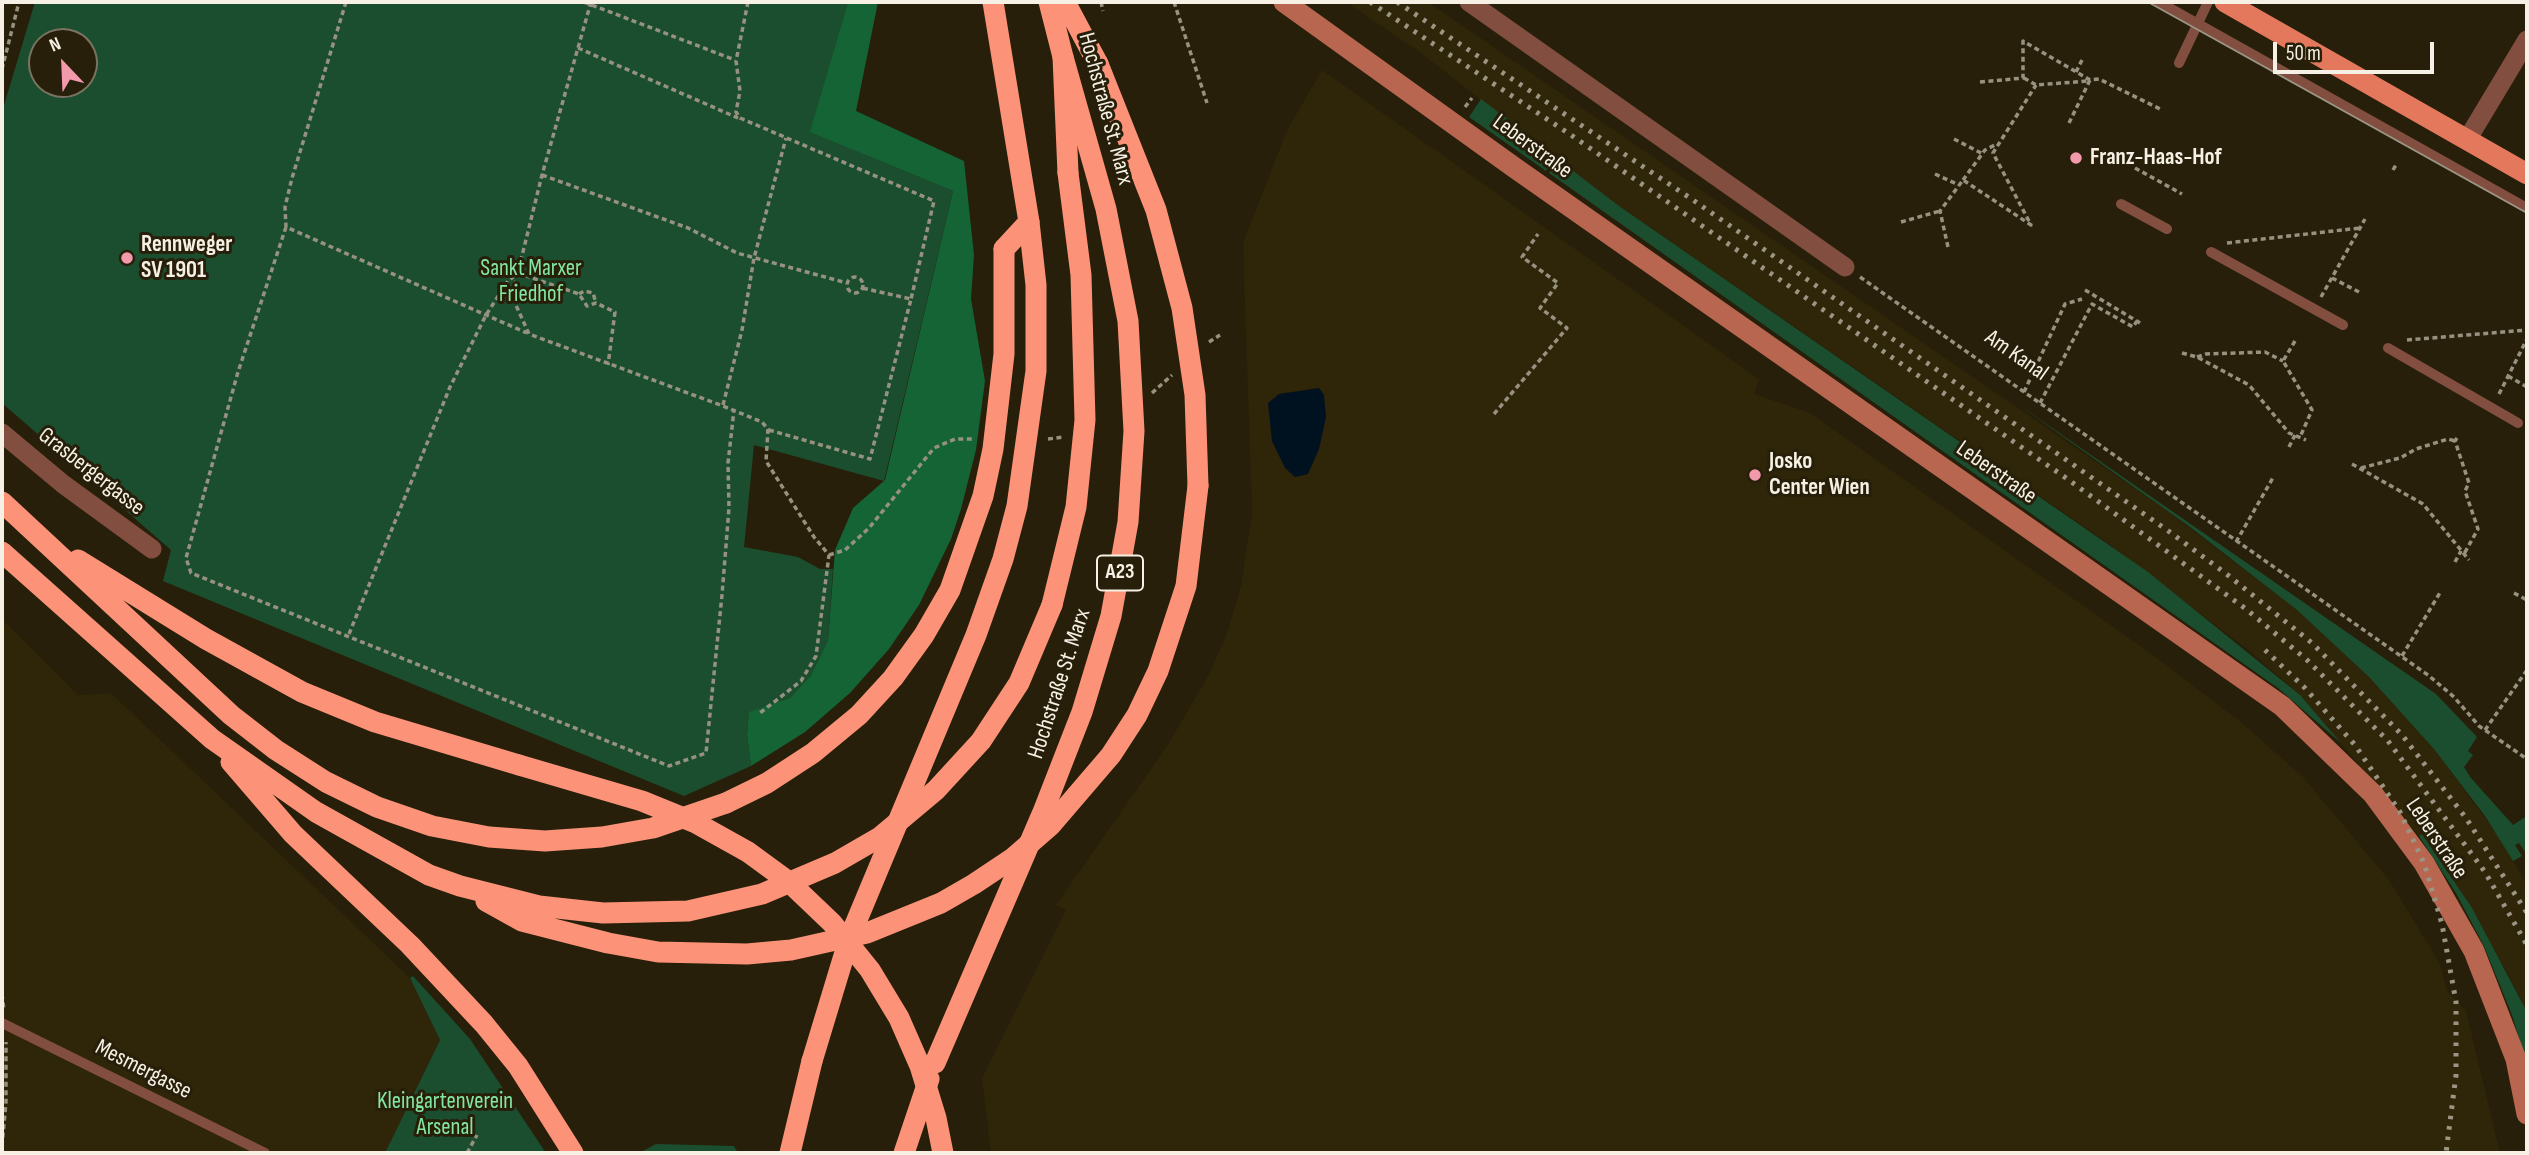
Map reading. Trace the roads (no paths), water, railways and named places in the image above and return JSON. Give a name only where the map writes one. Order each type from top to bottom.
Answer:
[{"type":"highway","points":[[790,1153],[812,1061],[849,939],[976,635],[1003,559],[1017,506],[1036,371],[1036,285],[1029,222],[993,2]]},
{"type":"highway","name":"Hochstraße St. Marx","points":[[904,1153],[935,1063],[1043,812],[1082,712],[1111,616],[1128,522],[1134,431],[1128,321],[1105,209],[1049,2]]},
{"type":"highway","points":[[2,552],[212,739],[316,812],[429,875],[460,887],[522,921],[566,934],[658,952],[705,955],[791,950],[828,943],[867,933],[941,903],[1013,858],[1051,825],[1111,755],[1137,715],[1158,671],[1186,586],[1198,486],[1190,354],[1170,258],[1137,158],[1098,64],[1065,2]]},
{"type":"highway","points":[[460,887],[539,906],[631,914],[688,911],[739,901],[789,884],[860,850],[899,822],[967,758],[1006,704],[1042,633],[1066,557],[1080,478],[1085,388],[1081,275],[1068,173],[1063,57]]},
{"type":"highway","points":[[2,502],[231,715],[276,750],[326,782],[377,807],[443,828],[489,837],[545,841],[602,837],[653,828],[726,803],[767,783],[802,760],[859,715],[893,678],[925,635],[950,590],[983,496],[993,449],[1004,354],[1004,249],[1029,222]]},
{"type":"highway","points":[[40,537],[250,666],[337,708],[417,736],[642,801],[696,823],[748,852],[789,882],[832,923],[855,951],[899,1018],[920,1066],[936,1118],[943,1153]]},
{"type":"highway","points":[[212,739],[293,834],[450,986],[518,1066],[573,1153]]},
{"type":"main road","points":[[2225,2],[2527,174]]},
{"type":"street","name":"Leberstraße","points":[[1284,2],[1515,168],[2282,706],[2373,794],[2424,863],[2474,951],[2516,1059],[2527,1114]]},
{"type":"street","points":[[1481,5],[1845,267]]},
{"type":"street","points":[[2468,140],[2527,40]]},
{"type":"street","name":"Grasbergergasse","points":[[2,433],[63,484],[152,549]]},
{"type":"lane","points":[[2159,2],[2527,208]]},
{"type":"lane","points":[[2179,63],[2208,2]]},
{"type":"lane","points":[[2120,204],[2167,229]]},
{"type":"lane","points":[[2213,253],[2343,325]]},
{"type":"lane","points":[[2391,351],[2518,423]]},
{"type":"lane","name":"Mesmergasse","points":[[3,1023],[265,1153]]},
{"type":"water","points":[[1319,388],[1324,395],[1326,417],[1319,449],[1308,474],[1295,477],[1285,468],[1272,441],[1268,403],[1279,394]]},
{"type":"tram line","points":[[2148,2],[2527,213]]},
{"type":"railway","points":[[1370,2],[1571,135],[2066,478],[2246,609],[2307,660],[2388,741],[2485,872],[2527,945]]},
{"type":"railway","points":[[1397,2],[1693,200],[2229,576],[2312,643],[2402,735],[2466,818],[2527,913]]},
{"type":"railway","points":[[2265,650],[2305,688],[2355,745],[2400,812],[2424,863],[2442,924],[2456,1002],[2456,1075],[2446,1153]]},
{"type":"place","name":"Franz-Haas-Hof","points":[[2076,158]]},
{"type":"place","name":"Rennweger SV 1901","points":[[127,258]]},
{"type":"place","name":"Josko Center Wien","points":[[1755,475]]},
{"type":"park label","name":"Sankt Marxer Friedhof","points":[[531,282]]},
{"type":"park label","name":"Kleingartenverein Arsenal","points":[[445,1115]]}]
